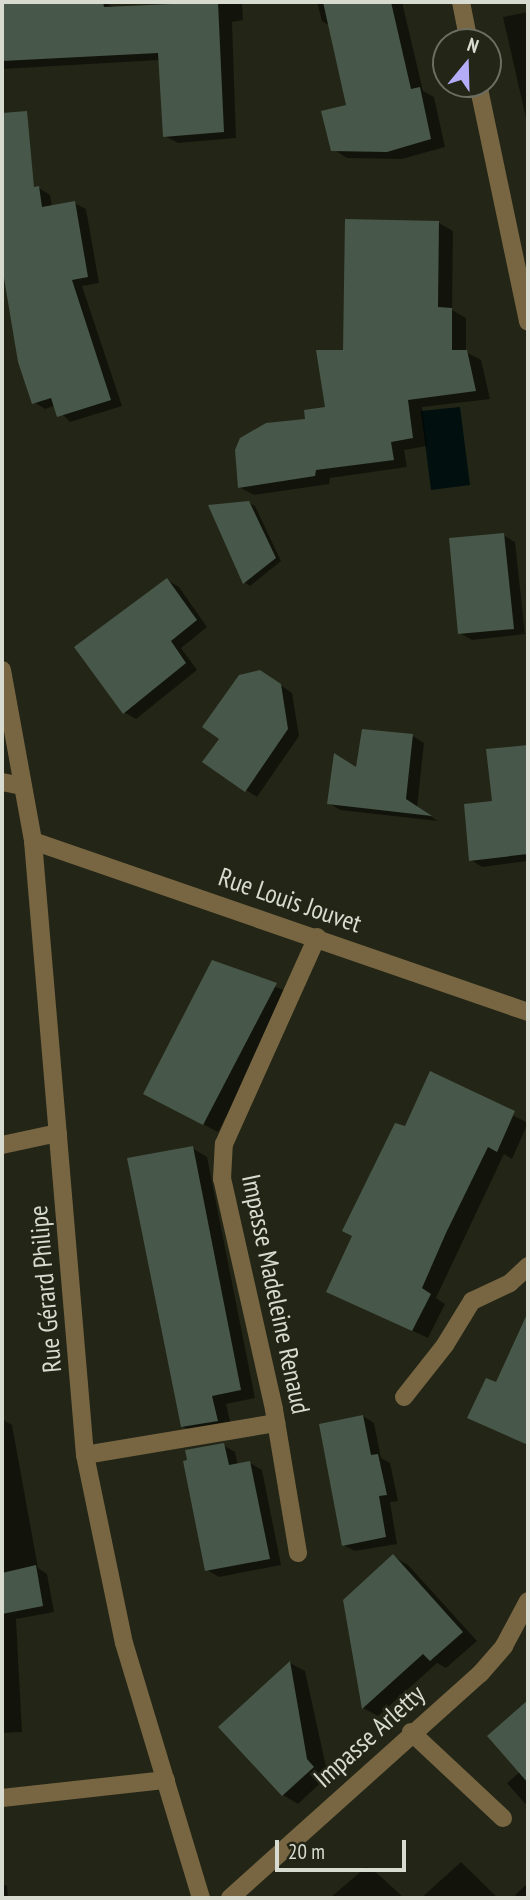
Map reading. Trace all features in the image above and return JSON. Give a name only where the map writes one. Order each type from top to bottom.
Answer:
[{"type":"street","points":[[461,2],[466,28]]},
{"type":"street","points":[[481,98],[528,322]]},
{"type":"street","name":"Rue Gérard Philipe","points":[[2,670],[33,841],[85,1455],[105,1568],[201,1898]]},
{"type":"street","points":[[2,782],[22,786]]},
{"type":"street","name":"Rue Louis Jouvet","points":[[33,841],[528,1012]]},
{"type":"street","name":"Impasse Madeleine Renaud","points":[[298,1553],[276,1423],[222,1179],[224,1144],[317,937]]},
{"type":"street","points":[[2,1145],[58,1133]]},
{"type":"street","points":[[404,1397],[445,1345],[472,1301],[510,1283],[528,1266]]},
{"type":"street","points":[[85,1455],[276,1423]]},
{"type":"street","name":"Impasse Arletty","points":[[230,1898],[411,1732],[480,1674],[504,1646],[528,1601]]},
{"type":"street","points":[[411,1732],[503,1818]]},
{"type":"street","points":[[2,1798],[166,1780]]},
{"type":"shaded area","points":[[460,407],[470,485],[431,490],[421,411]]},
{"type":"building","points":[[2,2],[103,2],[104,7],[218,2],[224,132],[163,137],[158,53],[2,61]]},
{"type":"building","points":[[323,2],[391,2],[411,89],[420,87],[431,139],[387,152],[331,151],[321,111],[346,105]]},
{"type":"building","points":[[27,111],[34,187],[39,186],[42,207],[75,201],[88,277],[72,280],[111,400],[57,417],[51,398],[32,404],[18,362],[2,266],[2,113]]},
{"type":"building","points":[[345,219],[439,221],[438,307],[452,308],[452,350],[467,350],[476,391],[408,400],[413,438],[391,442],[394,460],[316,470],[315,476],[238,488],[235,450],[240,438],[266,423],[305,419],[304,410],[325,407],[316,350],[343,350]]},
{"type":"building","points":[[249,501],[276,558],[243,584],[208,505]]},
{"type":"building","points":[[504,533],[514,629],[458,634],[449,538]]},
{"type":"building","points":[[167,578],[197,620],[171,641],[186,663],[123,714],[74,647]]},
{"type":"building","points":[[260,670],[281,684],[288,729],[245,792],[202,762],[219,739],[202,727],[239,675]]},
{"type":"building","points":[[362,729],[413,734],[406,799],[432,816],[327,804],[334,753],[356,767]]},
{"type":"building","points":[[528,745],[528,854],[469,861],[464,804],[492,801],[486,749]]},
{"type":"building","points":[[212,960],[277,983],[203,1125],[143,1094]]},
{"type":"building","points":[[430,1071],[515,1111],[497,1152],[488,1147],[446,1233],[422,1288],[431,1294],[412,1331],[326,1292],[352,1236],[342,1231],[395,1123],[405,1126]]},
{"type":"building","points":[[193,1146],[241,1390],[212,1396],[218,1421],[181,1427],[127,1158]]},
{"type":"building","points":[[528,1312],[528,1445],[467,1418],[486,1378],[496,1382]]},
{"type":"building","points":[[363,1415],[371,1455],[378,1454],[387,1495],[379,1496],[386,1537],[342,1546],[319,1424]]},
{"type":"building","points":[[224,1443],[229,1465],[250,1461],[270,1559],[205,1571],[183,1461],[187,1460],[185,1450]]},
{"type":"building","points":[[393,1554],[463,1632],[430,1661],[423,1654],[362,1709],[343,1600]]},
{"type":"building","points":[[36,1565],[43,1606],[2,1614],[2,1573]]},
{"type":"building","points":[[290,1661],[307,1759],[314,1767],[282,1796],[218,1727]]},
{"type":"building","points":[[528,1700],[528,1783],[487,1736]]}]
